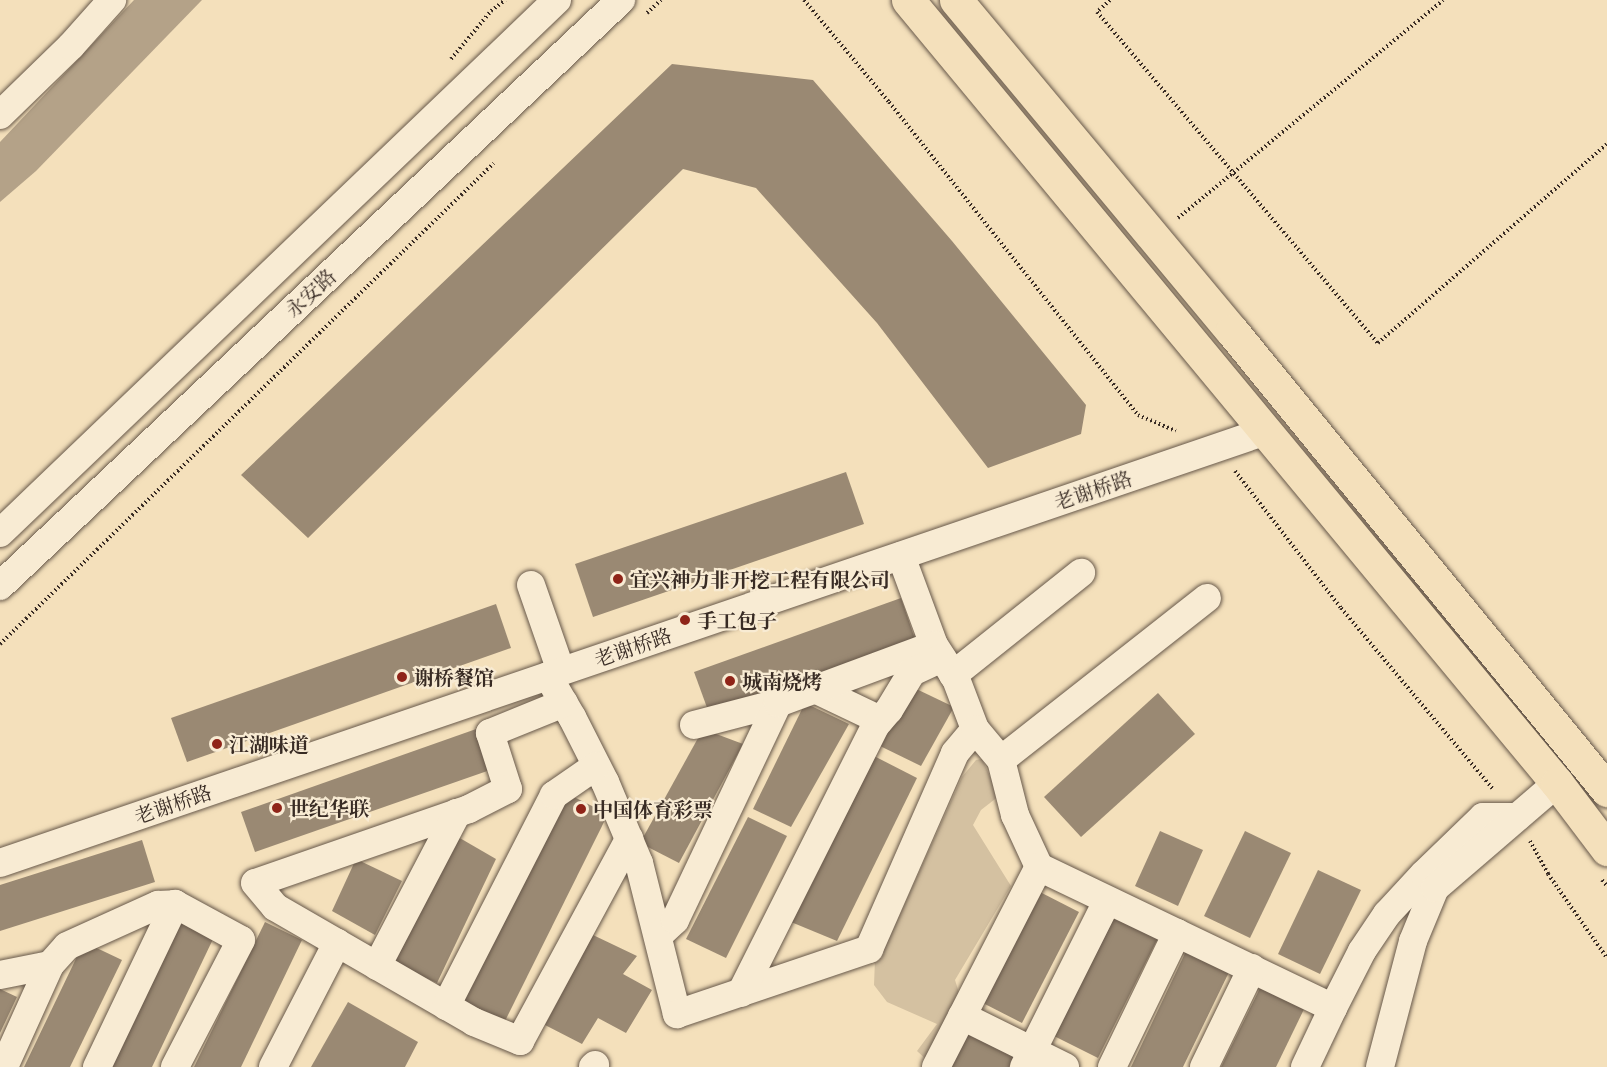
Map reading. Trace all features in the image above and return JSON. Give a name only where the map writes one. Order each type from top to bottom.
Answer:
[{"type":"main road","points":[[908,0],[1557,783],[1607,849]]},
{"type":"main road","points":[[956,0],[1232,331],[1607,790]]},
{"type":"street","points":[[0,115],[71,46],[112,0]]},
{"type":"street","points":[[0,533],[557,0]]},
{"type":"street","name":"永安路","points":[[0,586],[621,0]]},
{"type":"street","name":"老谢桥路","points":[[0,863],[1266,431]]},
{"type":"street","points":[[901,556],[933,660],[975,729],[1001,760],[1015,815],[1039,867],[1333,1008]]},
{"type":"street","points":[[741,993],[880,720],[912,672],[1081,573]]},
{"type":"street","points":[[531,585],[554,674],[564,703],[596,766],[639,863],[677,1014],[869,949],[955,753],[975,729]]},
{"type":"street","points":[[1001,760],[1207,598]]},
{"type":"street","points":[[694,725],[778,703],[815,689],[933,660]]},
{"type":"street","points":[[815,689],[880,720]]},
{"type":"street","points":[[564,703],[490,733],[508,789],[457,813],[255,883],[275,907],[474,1022],[520,1041],[628,838]]},
{"type":"street","points":[[658,936],[675,921],[778,703]]},
{"type":"street","points":[[446,1006],[554,795],[596,766]]},
{"type":"street","points":[[1380,1067],[1413,941],[1435,888],[1557,783]]},
{"type":"street","points":[[377,966],[457,813]]},
{"type":"street","points":[[1305,1067],[1362,951],[1387,914],[1424,874],[1484,817],[1517,818]]},
{"type":"street","points":[[936,1067],[1039,867]]},
{"type":"street","points":[[1028,1059],[1107,901]]},
{"type":"street","points":[[97,1067],[175,904]]},
{"type":"street","points":[[4,1067],[50,965],[67,946],[158,905],[175,904],[241,940],[175,1067]]},
{"type":"street","points":[[1112,1067],[1177,933]]},
{"type":"street","points":[[273,1067],[337,943]]},
{"type":"street","points":[[0,975],[50,965]]},
{"type":"street","points":[[1204,1067],[1252,968]]},
{"type":"street","points":[[962,1016],[1028,1059],[1065,1067]]},
{"type":"path","points":[[644,17],[661,0]]},
{"type":"path","points":[[1110,0],[1097,12],[1378,343],[1607,144]]},
{"type":"path","points":[[1175,220],[1443,0]]},
{"type":"path","points":[[0,644],[498,159]]},
{"type":"shaded area","points":[[134,0],[202,0],[36,171],[0,202],[0,142]]},
{"type":"shaded area","points":[[982,759],[999,796],[981,810],[973,825],[1011,886],[955,980],[962,1002],[930,1063],[917,1051],[937,1024],[887,1002],[874,985],[875,959],[883,952],[962,777],[976,760]]},
{"type":"building","points":[[672,64],[813,80],[952,241],[1086,405],[1081,434],[988,468],[877,323],[756,188],[683,169],[308,538],[241,475]]},
{"type":"building","points":[[846,472],[864,524],[593,617],[575,564]]},
{"type":"building","points":[[901,598],[915,639],[709,713],[694,672]]},
{"type":"building","points":[[496,604],[511,648],[187,762],[171,718]]},
{"type":"building","points":[[908,685],[954,707],[921,766],[880,746]]},
{"type":"building","points":[[1158,693],[1195,734],[1081,837],[1044,797]]},
{"type":"building","points":[[805,703],[849,724],[791,827],[753,809]]},
{"type":"building","points":[[479,728],[493,769],[255,852],[241,812]]},
{"type":"building","points":[[703,729],[743,744],[679,863],[640,843]]},
{"type":"building","points":[[874,756],[917,778],[837,941],[791,922]]},
{"type":"building","points":[[564,792],[608,814],[502,1027],[458,1006]]},
{"type":"building","points":[[748,817],[787,836],[726,958],[686,939]]},
{"type":"building","points":[[1160,831],[1203,850],[1178,906],[1135,886]]},
{"type":"building","points":[[1245,831],[1291,853],[1250,938],[1204,916]]},
{"type":"building","points":[[458,837],[496,859],[437,983],[394,964]]},
{"type":"building","points":[[142,840],[155,882],[0,931],[0,885]]},
{"type":"building","points":[[356,859],[402,881],[375,935],[332,911]]},
{"type":"building","points":[[1318,870],[1361,890],[1320,974],[1278,954]]},
{"type":"building","points":[[1036,890],[1079,912],[1022,1023],[979,1001]]},
{"type":"building","points":[[1117,912],[1160,934],[1098,1058],[1054,1036]]},
{"type":"building","points":[[176,921],[214,937],[152,1067],[107,1067]]},
{"type":"building","points":[[265,922],[302,940],[241,1067],[194,1067]]},
{"type":"building","points":[[593,935],[637,956],[623,974],[652,990],[626,1033],[598,1018],[582,1044],[545,1025]]},
{"type":"building","points":[[84,942],[122,960],[70,1067],[24,1067]]},
{"type":"building","points":[[1188,947],[1231,968],[1183,1067],[1131,1067]]},
{"type":"building","points":[[1263,982],[1307,1003],[1276,1067],[1221,1067]]},
{"type":"building","points":[[0,989],[17,997],[0,1033]]},
{"type":"building","points":[[348,1002],[418,1042],[405,1067],[311,1067]]},
{"type":"building","points":[[970,1029],[1016,1054],[1009,1067],[950,1067]]},
{"type":"place","name":"宜兴神力非开挖工程有限公司","points":[[618,579]]},
{"type":"place","name":"手工包子","points":[[685,620]]},
{"type":"place","name":"谢桥餐馆","points":[[402,677]]},
{"type":"place","name":"城南烧烤","points":[[730,681]]},
{"type":"place","name":"江湖味道","points":[[217,744]]},
{"type":"place","name":"世纪华联","points":[[277,808]]},
{"type":"place","name":"中国体育彩票","points":[[581,809]]}]
